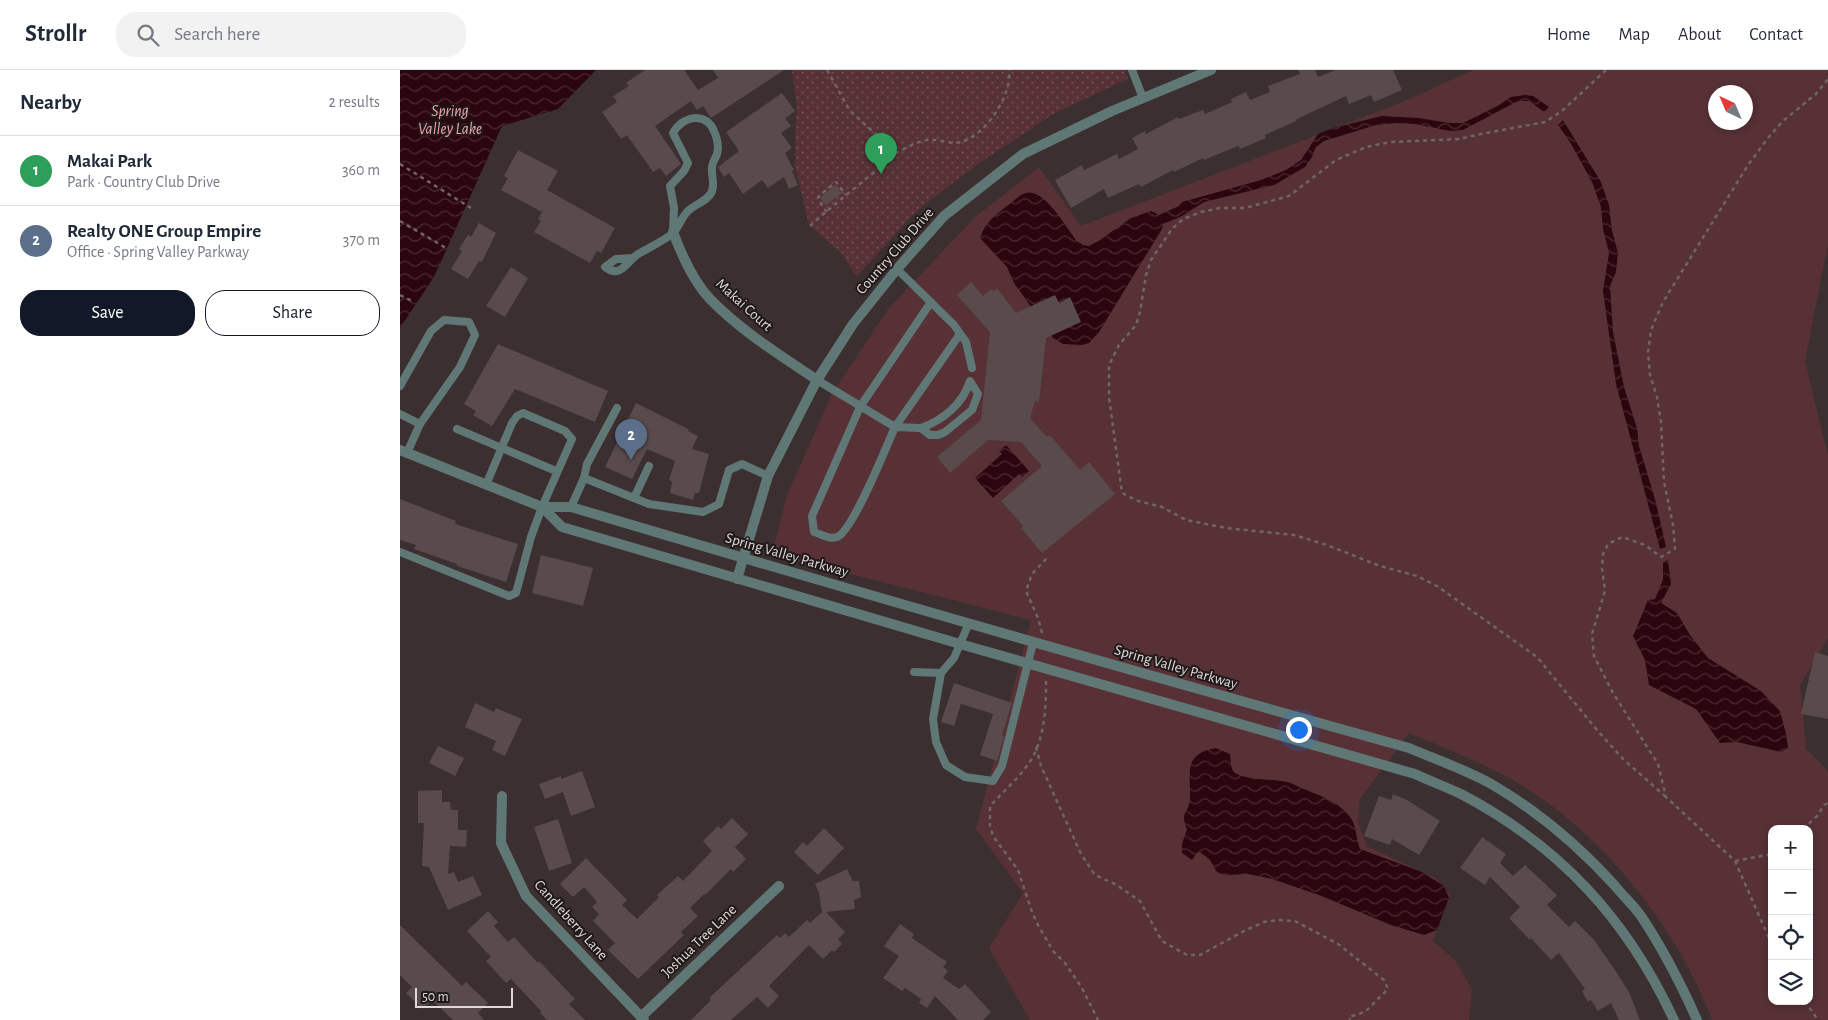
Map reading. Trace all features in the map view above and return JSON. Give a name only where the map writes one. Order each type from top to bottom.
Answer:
[{"type":"street","name":"Country Club Drive","points":[[737,579],[768,476],[817,380],[853,324],[897,269],[944,216],[1023,154],[1112,110],[1211,70]]},
{"type":"street","name":"Makai Court","points":[[673,232],[684,260],[709,298],[746,330],[817,380]]},
{"type":"street","name":"Spring Valley Parkway","points":[[403,451],[542,507],[571,507],[1043,646],[1409,748],[1456,767],[1492,785],[1534,811],[1568,839],[1602,872],[1640,914],[1678,978],[1697,1020]]},
{"type":"street","name":"Spring Valley Parkway","points":[[542,507],[562,527],[960,644],[1415,774],[1497,814],[1564,864],[1616,921],[1654,979],[1674,1020]]},
{"type":"street","name":"Candleberry Lane","points":[[502,796],[500,843],[526,896],[642,1018]]},
{"type":"street","name":"Joshua Tree Lane","points":[[642,1018],[778,886]]},
{"type":"lane","points":[[1132,70],[1143,98]]},
{"type":"lane","points":[[633,258],[673,232],[685,214],[712,191],[712,169],[718,146],[712,127],[708,122],[697,117],[684,120],[673,133],[688,162],[684,171],[670,186],[674,208],[673,232]]},
{"type":"lane","points":[[897,269],[954,325],[966,342],[972,368]]},
{"type":"lane","points":[[930,302],[860,407],[812,516],[814,532],[832,538],[838,537],[844,532],[858,508],[895,427],[960,334]]},
{"type":"lane","points":[[400,386],[431,331],[444,320],[469,322],[476,335],[460,367],[403,451]]},
{"type":"lane","points":[[817,380],[895,427],[920,428],[931,425],[957,404],[966,392],[970,381],[978,394],[972,410],[946,432],[938,435],[930,434],[920,428]]},
{"type":"lane","points":[[571,507],[584,478],[587,464],[617,408]]},
{"type":"lane","points":[[400,552],[509,596],[516,593],[531,537],[556,471],[572,439],[565,431],[523,413],[517,416],[512,423],[486,485]]},
{"type":"lane","points":[[400,414],[420,424]]},
{"type":"lane","points":[[457,430],[556,471]]},
{"type":"lane","points":[[584,478],[649,504],[703,512],[719,504],[729,470],[742,464],[768,476]]},
{"type":"lane","points":[[634,498],[649,466]]},
{"type":"lane","points":[[969,623],[954,658],[941,673],[933,719],[936,742],[946,765],[965,776],[993,780],[1002,766],[1033,643]]},
{"type":"lane","points":[[914,672],[941,673]]},
{"type":"path","points":[[827,70],[850,111],[897,153]]},
{"type":"path","points":[[810,226],[897,153],[927,140],[958,143],[974,136],[986,125],[1004,98],[1009,86],[1008,70]]},
{"type":"path","points":[[1606,70],[1562,111],[1545,122],[1459,140],[1391,142],[1366,147],[1336,160],[1289,196],[1245,208],[1220,208],[1200,212],[1183,219],[1172,229],[1151,260],[1136,325],[1119,346],[1109,365],[1110,397],[1122,493],[1162,507],[1186,520],[1226,528],[1294,535],[1380,566],[1418,576],[1437,586],[1537,657],[1609,744],[1735,861],[1768,936]]},
{"type":"path","points":[[1666,797],[1658,764],[1613,693],[1594,656],[1592,634],[1605,591],[1602,554],[1608,544],[1622,536],[1645,545],[1661,557],[1676,550],[1674,525],[1664,482],[1661,422],[1657,397],[1650,375],[1648,352],[1651,330],[1663,302],[1748,165],[1783,121],[1816,94],[1828,79]]},
{"type":"path","points":[[400,164],[471,208]]},
{"type":"path","points":[[827,212],[818,197],[828,188],[836,182],[846,195]]},
{"type":"path","points":[[400,221],[446,248]]},
{"type":"path","points":[[400,295],[414,302]]},
{"type":"path","points":[[1043,646],[1044,637],[1026,591],[1032,574],[1048,557]]},
{"type":"path","points":[[1045,667],[1046,704],[1040,736],[1031,759],[1017,778],[990,806],[990,826],[993,836],[1018,870],[1038,925],[1053,951],[1065,962],[1082,988],[1098,1020]]},
{"type":"path","points":[[1036,747],[1041,766],[1081,854],[1094,875],[1115,884],[1140,901],[1162,941],[1187,955],[1200,955],[1264,922],[1278,920],[1295,921],[1338,944],[1384,980],[1388,989],[1364,1012],[1349,1018],[1350,1020]]},
{"type":"path","points":[[1807,825],[1828,802]]},
{"type":"path","points":[[1735,861],[1768,855]]},
{"type":"path","points":[[1808,1005],[1818,1020]]},
{"type":"shaded area","points":[[792,70],[1125,70],[1128,79],[1055,113],[978,164],[911,217],[857,276],[842,254],[809,225],[795,166],[797,109]]},
{"type":"shaded area","points":[[1473,70],[1828,70],[1828,244],[1805,361],[1828,456],[1828,638],[1800,685],[1806,749],[1828,771],[1828,1020],[1712,1020],[1697,985],[1656,915],[1631,882],[1603,851],[1542,798],[1509,778],[1409,733],[1360,799],[1358,823],[1367,846],[1437,879],[1450,895],[1433,941],[1456,961],[1472,990],[1469,1020],[1030,1020],[989,948],[1023,893],[976,829],[1031,620],[772,554],[787,495],[832,394],[888,309],[975,217],[1039,167],[1081,226],[1405,101]]},
{"type":"water","name":"Spring Valley Lake","points":[[400,70],[596,70],[558,109],[502,126],[434,277],[400,328]]},
{"type":"water","points":[[1533,96],[1549,107],[1544,112],[1529,101],[1518,101],[1463,130],[1450,131],[1415,124],[1376,125],[1324,141],[1316,147],[1305,167],[1274,185],[1204,202],[1182,216],[1163,224],[1162,229],[1099,332],[1089,343],[1082,345],[1063,344],[1053,338],[1014,283],[1007,267],[980,238],[987,224],[999,212],[1021,195],[1033,193],[1047,202],[1077,241],[1089,246],[1131,218],[1151,211],[1159,215],[1179,206],[1182,202],[1261,180],[1286,170],[1301,160],[1318,134],[1333,128],[1382,116],[1463,123],[1511,97]]},
{"type":"water","points":[[1563,120],[1601,182],[1609,205],[1612,231],[1618,253],[1616,272],[1610,286],[1613,332],[1624,387],[1637,428],[1639,446],[1655,499],[1666,547],[1660,549],[1616,384],[1603,291],[1609,253],[1603,229],[1601,207],[1592,182],[1570,142],[1558,125]]},
{"type":"water","points":[[1006,445],[1029,471],[1022,477],[1019,474],[993,498],[975,478],[1002,454],[999,451]]},
{"type":"water","points":[[1668,560],[1671,584],[1661,603],[1677,613],[1690,635],[1708,658],[1761,691],[1780,711],[1788,748],[1781,752],[1737,742],[1720,743],[1696,709],[1649,685],[1645,660],[1633,636],[1648,600],[1655,599],[1663,580],[1663,562]]},
{"type":"water","points":[[1216,748],[1230,754],[1232,768],[1237,774],[1289,783],[1331,801],[1343,809],[1352,820],[1360,849],[1422,872],[1444,886],[1449,898],[1437,930],[1424,935],[1391,925],[1319,895],[1272,879],[1248,874],[1224,875],[1217,872],[1209,859],[1200,852],[1192,860],[1182,853],[1182,844],[1187,829],[1184,816],[1190,799],[1191,766],[1193,760],[1198,755]]},
{"type":"building","points":[[645,70],[684,70],[698,90],[718,78],[713,70],[784,70],[711,118],[703,106],[697,110],[691,101],[655,126],[681,164],[666,176],[660,168],[653,172],[627,135],[621,139],[602,112],[617,102],[613,96],[629,86],[626,83]]},
{"type":"building","points":[[1298,70],[1315,70],[1318,77],[1336,70],[1393,70],[1402,90],[1374,102],[1371,95],[1349,104],[1346,96],[1265,135],[1266,138],[1240,149],[1238,146],[1204,160],[1203,158],[1174,172],[1173,170],[1141,187],[1139,184],[1108,198],[1104,189],[1071,208],[1055,180],[1082,165],[1084,170],[1117,154],[1119,159],[1138,149],[1132,138],[1145,131],[1146,134],[1178,117],[1179,119],[1203,110],[1205,114],[1232,102],[1231,99],[1246,92],[1250,100],[1270,92],[1268,86],[1300,74]]},
{"type":"building","points":[[782,93],[795,111],[785,118],[791,126],[781,133],[792,148],[785,153],[794,170],[792,171],[798,185],[789,189],[784,177],[768,188],[762,180],[743,194],[729,173],[724,177],[718,167],[739,151],[726,132]]},
{"type":"building","points":[[518,150],[558,171],[547,190],[615,228],[601,253],[597,251],[590,263],[534,232],[541,221],[538,219],[542,212],[501,190],[508,178],[504,176]]},
{"type":"building","points":[[835,185],[842,193],[826,205],[820,198]]},
{"type":"building","points":[[479,223],[496,233],[482,262],[479,261],[468,279],[451,269],[462,251],[459,249],[468,235],[471,237]]},
{"type":"building","points":[[511,267],[528,278],[505,317],[486,306]]},
{"type":"building","points":[[971,282],[983,296],[991,289],[994,291],[997,288],[1016,313],[1055,295],[1059,303],[1070,297],[1081,322],[1046,338],[1039,402],[1035,401],[1030,418],[1047,437],[1050,435],[1080,470],[1089,462],[1115,494],[1042,553],[1021,528],[1023,526],[1001,501],[1042,466],[1021,442],[988,440],[950,473],[937,457],[981,420],[990,332],[957,295]]},
{"type":"building","points":[[498,344],[608,391],[595,422],[515,389],[492,426],[473,415],[476,411],[464,404]]},
{"type":"building","points":[[636,403],[688,429],[688,431],[698,436],[692,449],[709,454],[699,493],[695,493],[693,500],[670,493],[672,482],[669,480],[675,461],[647,449],[632,479],[605,467]]},
{"type":"building","points":[[400,499],[456,521],[455,524],[518,544],[506,582],[414,549],[416,545],[400,540]]},
{"type":"building","points":[[541,555],[593,568],[583,606],[532,593]]},
{"type":"building","points":[[1815,652],[1828,656],[1828,719],[1801,714]]},
{"type":"building","points":[[954,683],[1012,703],[1002,735],[1004,736],[997,761],[980,755],[993,714],[961,704],[954,726],[941,722]]},
{"type":"building","points":[[475,703],[494,712],[496,708],[522,719],[505,756],[492,750],[496,741],[465,727]]},
{"type":"building","points":[[438,746],[464,758],[455,776],[429,763]]},
{"type":"building","points":[[582,771],[595,807],[571,816],[563,792],[545,799],[539,784],[561,776],[561,779]]},
{"type":"building","points":[[442,790],[442,802],[450,802],[451,810],[458,810],[458,830],[467,830],[466,847],[450,846],[448,874],[454,872],[458,882],[473,876],[482,895],[448,910],[429,867],[422,866],[424,823],[418,823],[418,791]]},
{"type":"building","points":[[1393,794],[1407,800],[1440,821],[1419,855],[1392,839],[1390,845],[1364,836],[1379,796],[1391,800]]},
{"type":"building","points":[[732,818],[748,834],[735,847],[746,859],[733,872],[731,869],[690,908],[698,916],[681,932],[684,935],[638,979],[608,950],[615,943],[593,921],[599,914],[592,907],[597,902],[584,887],[573,897],[560,884],[586,858],[627,900],[622,905],[637,919],[659,897],[657,895],[678,876],[683,881],[712,851],[703,841],[718,826],[721,829]]},
{"type":"building","points":[[558,819],[572,863],[549,871],[534,827]]},
{"type":"building","points":[[824,828],[844,848],[818,875],[794,852],[803,842],[807,846]]},
{"type":"building","points":[[1482,837],[1506,854],[1500,863],[1513,876],[1525,865],[1557,895],[1547,905],[1569,927],[1575,921],[1594,940],[1629,992],[1640,1020],[1619,1020],[1611,1003],[1598,1011],[1591,1000],[1588,1002],[1582,991],[1585,989],[1559,953],[1551,960],[1509,918],[1520,907],[1490,877],[1485,885],[1460,868]]},
{"type":"building","points":[[847,869],[853,881],[859,881],[861,897],[854,900],[855,909],[826,912],[845,932],[838,939],[842,944],[834,952],[832,950],[823,959],[809,945],[769,986],[779,996],[768,1008],[757,997],[731,1020],[691,1020],[711,1000],[709,998],[777,935],[780,938],[785,933],[789,937],[807,920],[810,923],[822,912],[819,893],[815,884]]},
{"type":"building","points":[[488,911],[498,922],[494,926],[508,942],[514,937],[575,999],[569,1004],[585,1020],[547,1020],[511,979],[506,983],[486,961],[491,957],[467,931]]},
{"type":"building","points":[[900,924],[914,934],[912,938],[947,962],[943,967],[948,971],[943,978],[959,989],[965,984],[991,1012],[983,1020],[958,1020],[935,996],[927,1008],[919,1003],[921,999],[905,988],[902,991],[883,978],[899,956],[884,946]]},
{"type":"building","points":[[400,925],[462,986],[466,982],[488,1003],[478,1013],[484,1020],[453,1020],[432,1000],[422,1009],[406,993],[412,987],[400,975]]},
{"type":"place","name":"Makai Park","points":[[881,174]]},
{"type":"place","name":"Realty ONE Group Empire","points":[[631,460]]}]
